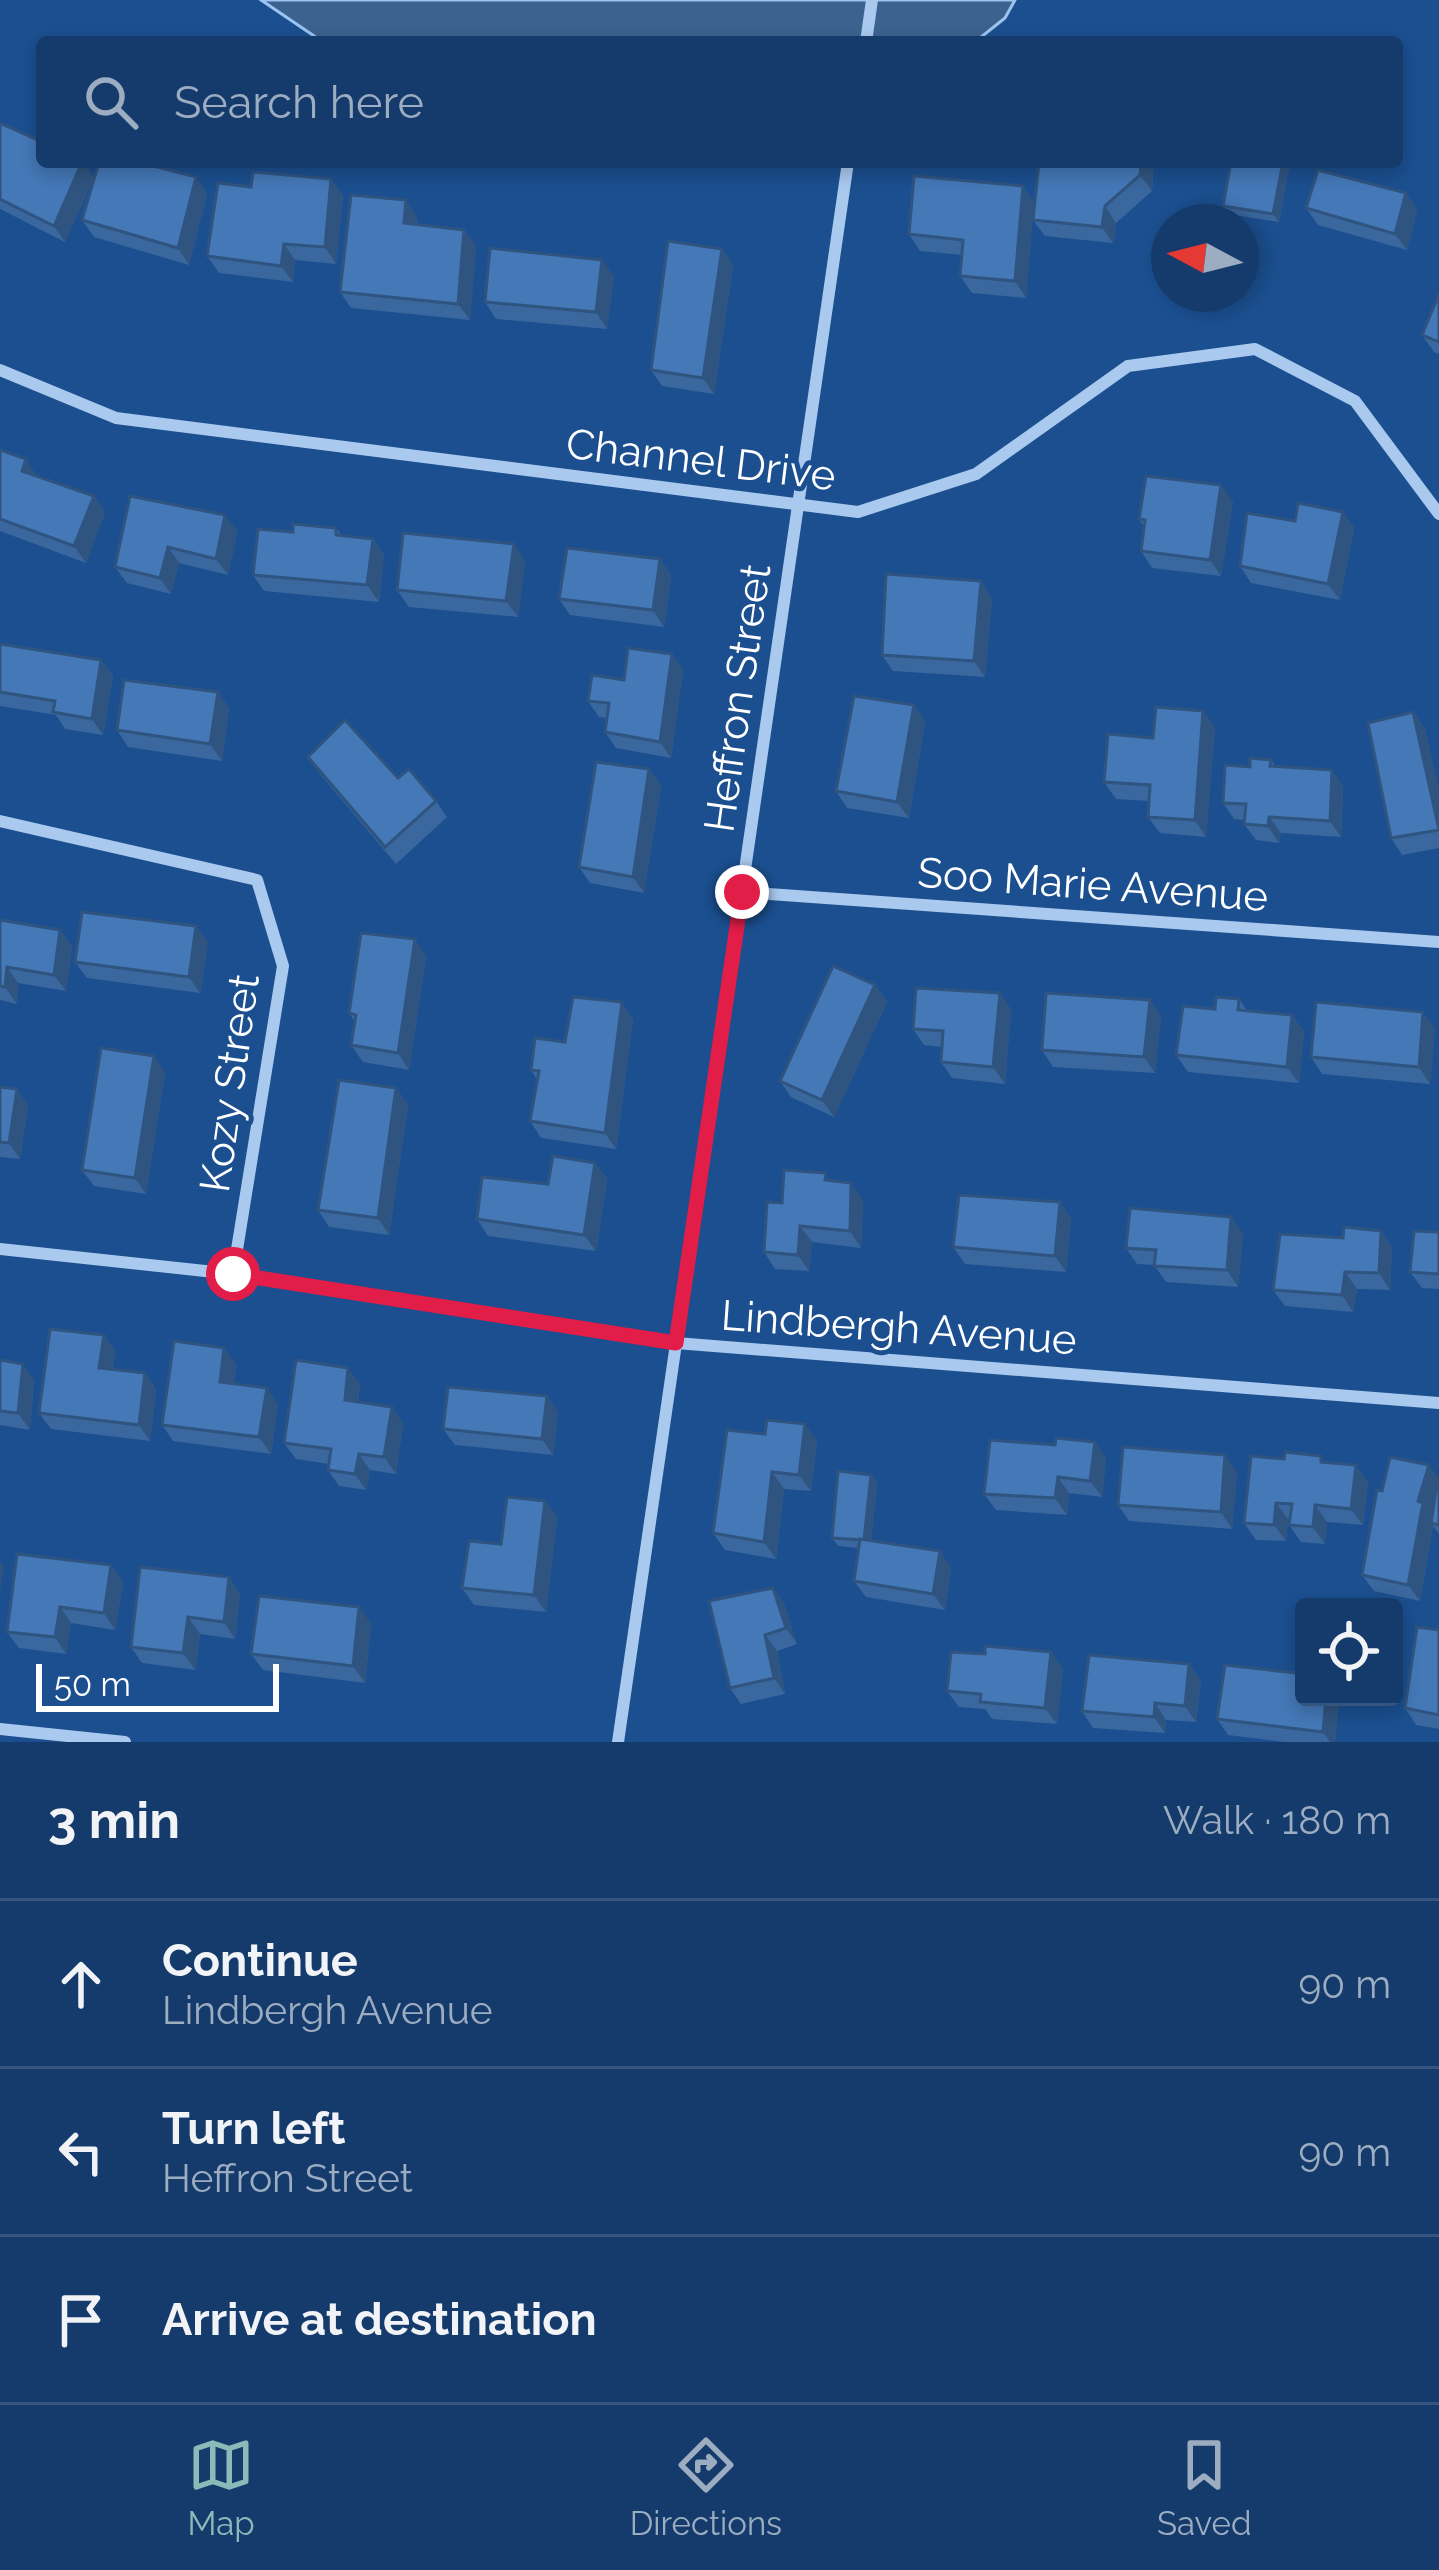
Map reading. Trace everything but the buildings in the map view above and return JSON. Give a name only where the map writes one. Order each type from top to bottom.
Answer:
[{"type":"street","points":[[867,36],[872,0]]},
{"type":"street","name":"Heffron Street","points":[[617,1742],[847,168]]},
{"type":"street","name":"Channel Drive","points":[[0,370],[116,418],[858,512],[976,474],[1128,367],[1255,349],[1355,401],[1439,514]]},
{"type":"street","name":"Kozy Street","points":[[0,821],[256,880],[283,966],[233,1274]]},
{"type":"street","name":"Soo Marie Avenue","points":[[742,892],[1439,942]]},
{"type":"street","name":"Lindbergh Avenue","points":[[0,1249],[233,1274],[676,1343],[1439,1403]]},
{"type":"street","points":[[0,1729],[124,1742]]},
{"type":"water","points":[[261,0],[1015,0],[1005,18],[982,36],[314,36]]},
{"type":"route","points":[[233,1274],[676,1343],[742,892]]}]
